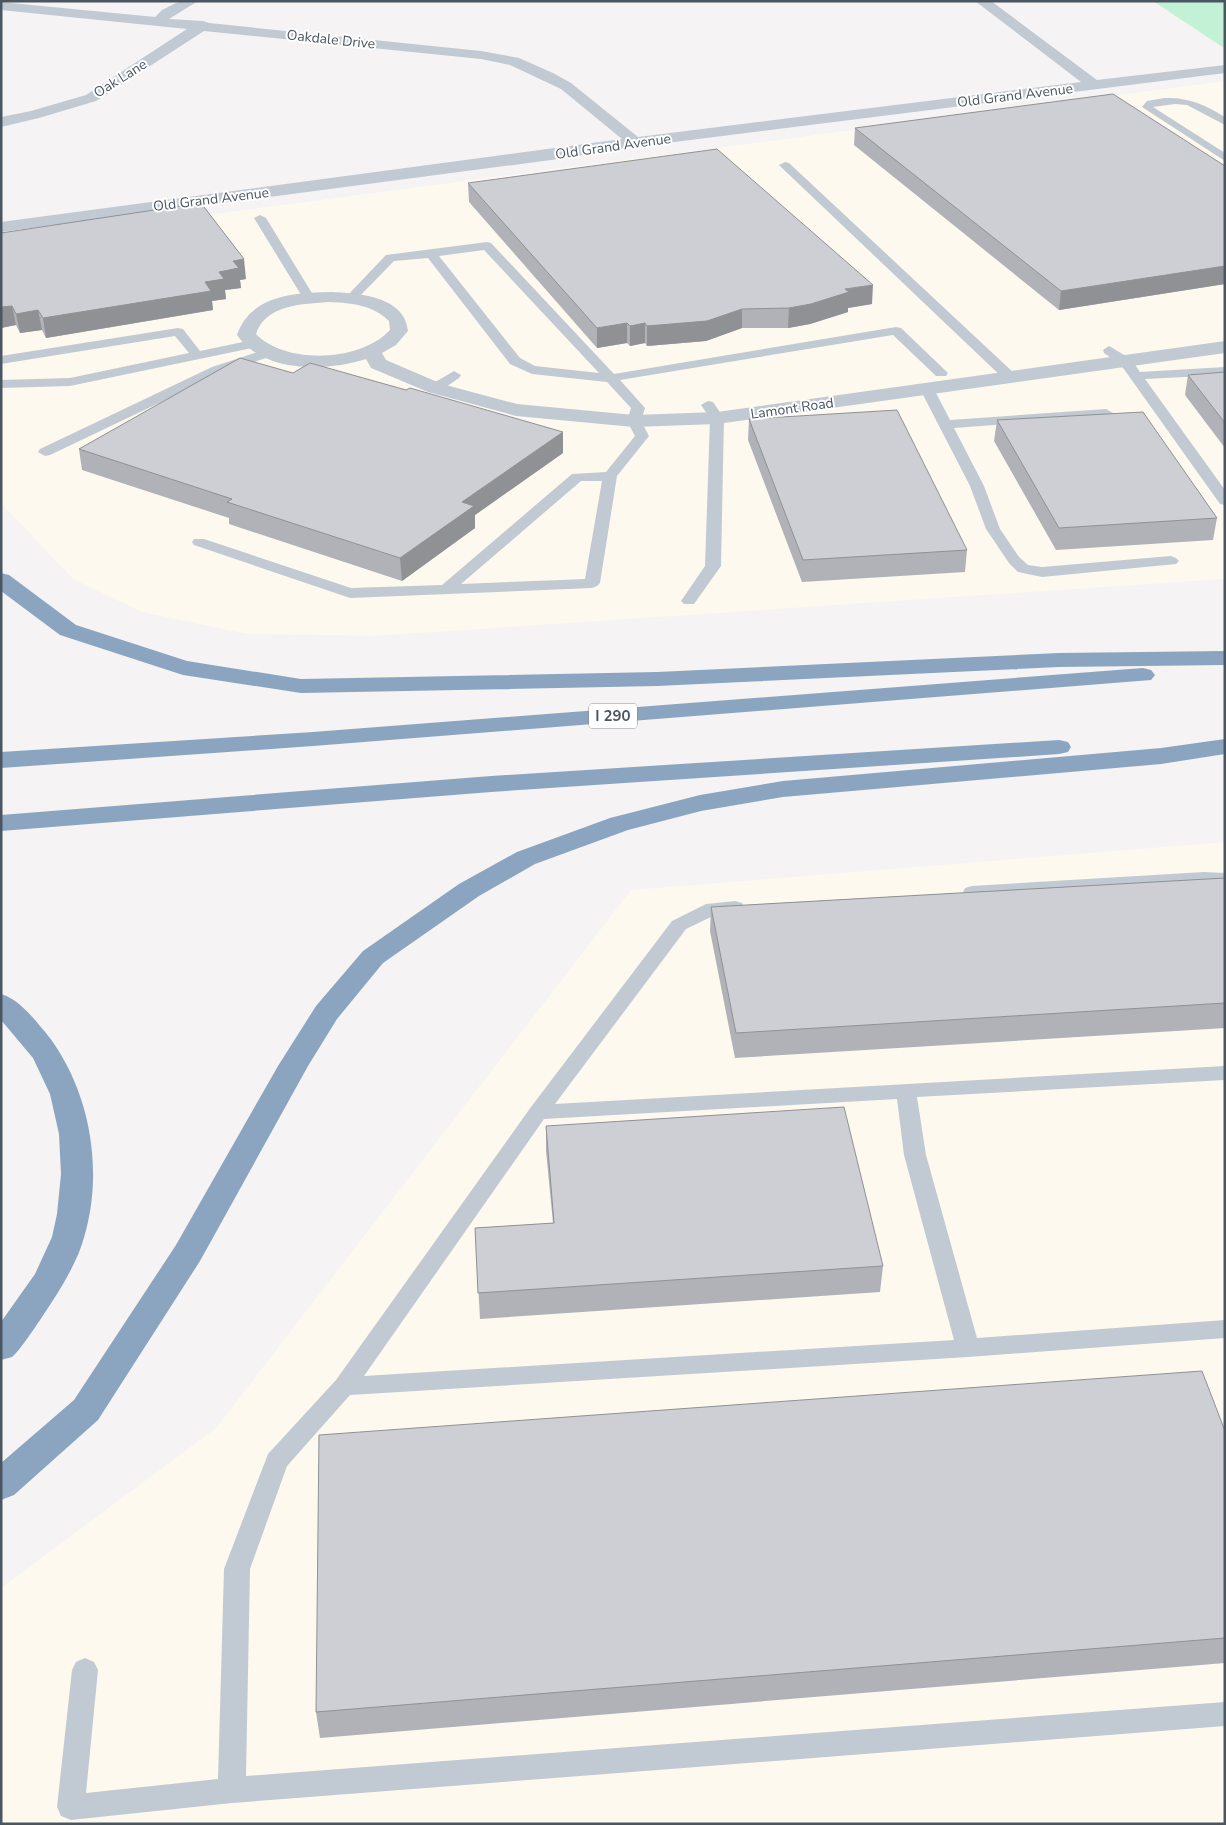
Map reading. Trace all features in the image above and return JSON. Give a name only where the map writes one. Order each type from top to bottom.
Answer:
[{"type":"highway","points":[[1,580],[68,630],[183,668],[301,686],[657,679],[1059,660],[1225,658]]},
{"type":"highway","name":"I 290","points":[[1,760],[313,739],[1225,669]]},
{"type":"highway","points":[[1,823],[491,784],[1225,736]]},
{"type":"highway","points":[[1,1485],[86,1410],[188,1252],[293,1066],[326,1013],[373,957],[469,890],[526,858],[619,824],[700,802],[783,789],[1161,756],[1225,746]]},
{"type":"highway","points":[[1,1003],[21,1023],[48,1059],[64,1094],[76,1140],[78,1166],[76,1194],[68,1238],[52,1273],[34,1304],[1,1346]]},
{"type":"street","points":[[159,21],[167,13],[191,1]]},
{"type":"street","points":[[982,1],[1095,86]]},
{"type":"street","name":"Oakdale Drive","points":[[1,6],[482,54],[514,61],[566,86],[635,142]]},
{"type":"street","name":"Oak Lane","points":[[1,122],[34,115],[91,98],[203,26]]},
{"type":"street","name":"Old Grand Avenue","points":[[1,227],[635,142],[1225,69]]},
{"type":"street","name":"Lamont Road","points":[[310,298],[351,298],[373,302],[390,310],[398,320],[399,331],[389,342],[372,351],[330,360],[292,359],[259,348],[246,335],[248,325],[256,316],[270,308],[310,298]]},
{"type":"street","name":"Lamont Road","points":[[372,351],[378,364],[435,388],[516,410],[636,415],[713,412],[927,389],[1109,350],[1225,334]]},
{"type":"street","name":"Lamont Road","points":[[713,412],[941,373],[1131,369],[1225,348]]},
{"type":"street","name":"Lamont Road","points":[[372,351],[538,398],[636,415]]},
{"type":"lane","points":[[1225,122],[1192,102],[1179,100],[1151,103],[1147,107],[1225,158]]},
{"type":"lane","points":[[785,165],[1004,371]]},
{"type":"lane","points":[[260,218],[310,298]]},
{"type":"lane","points":[[200,542],[350,593],[592,583],[610,476],[642,436],[636,415],[611,378],[487,246],[390,258],[351,298]]},
{"type":"lane","points":[[431,254],[515,361],[532,370],[611,378],[896,331],[941,373]]},
{"type":"lane","points":[[1,360],[178,332],[198,355]]},
{"type":"lane","points":[[1,384],[70,382],[198,355],[259,348]]},
{"type":"lane","points":[[45,452],[259,348]]},
{"type":"lane","points":[[1109,350],[1131,369],[1225,501]]},
{"type":"lane","points":[[1131,369],[1225,371]]},
{"type":"lane","points":[[435,388],[454,375]]},
{"type":"lane","points":[[927,389],[977,486],[993,529],[1014,560],[1023,569],[1042,572],[1171,561]]},
{"type":"lane","points":[[689,601],[713,566],[713,412]]},
{"type":"lane","points":[[945,424],[1106,413]]},
{"type":"lane","points":[[446,589],[577,477],[610,476]]},
{"type":"lane","points":[[959,893],[1195,878],[1225,879]]},
{"type":"lane","points":[[232,1790],[237,1569],[277,1461],[344,1386],[538,1112],[679,926],[713,908],[752,906]]},
{"type":"lane","points":[[538,1112],[1225,1074]]},
{"type":"lane","points":[[906,1091],[915,1155],[968,1348]]},
{"type":"lane","points":[[344,1386],[968,1348],[1225,1329]]},
{"type":"lane","points":[[85,1670],[71,1807],[232,1790],[1225,1714]]},
{"type":"shaded area","points":[[1225,81],[1225,579],[374,636],[247,634],[142,612],[73,579],[1,503],[1,245],[229,212]]},
{"type":"shaded area","points":[[1225,842],[1225,1824],[1,1824],[1,1588],[216,1428],[631,890]]},
{"type":"green space","points":[[1153,1],[1225,1],[1225,48],[1224,48]]},
{"type":"building","points":[[1113,94],[1225,166],[1225,266],[1061,291],[855,128]]},
{"type":"building","points":[[717,149],[873,285],[845,289],[849,292],[811,304],[789,308],[742,309],[707,321],[647,326],[645,323],[630,326],[627,323],[597,328],[468,183]]},
{"type":"building","points":[[201,203],[244,259],[233,261],[239,268],[219,272],[224,279],[205,282],[211,291],[43,318],[38,310],[16,314],[12,306],[1,307],[1,233]]},
{"type":"building","points":[[240,358],[293,373],[310,363],[406,390],[410,388],[563,432],[462,502],[474,506],[400,558],[227,502],[232,499],[79,449]]},
{"type":"building","points":[[1225,372],[1225,423],[1188,375]]},
{"type":"building","points":[[897,410],[967,550],[803,560],[749,419]]},
{"type":"building","points":[[1143,412],[1217,518],[1059,528],[997,420]]},
{"type":"building","points":[[1225,878],[1225,1003],[736,1033],[711,907]]},
{"type":"building","points":[[844,1107],[883,1266],[478,1293],[475,1228],[554,1223],[546,1126]]},
{"type":"building","points":[[1202,1371],[1225,1431],[1225,1638],[316,1712],[319,1435]]}]
